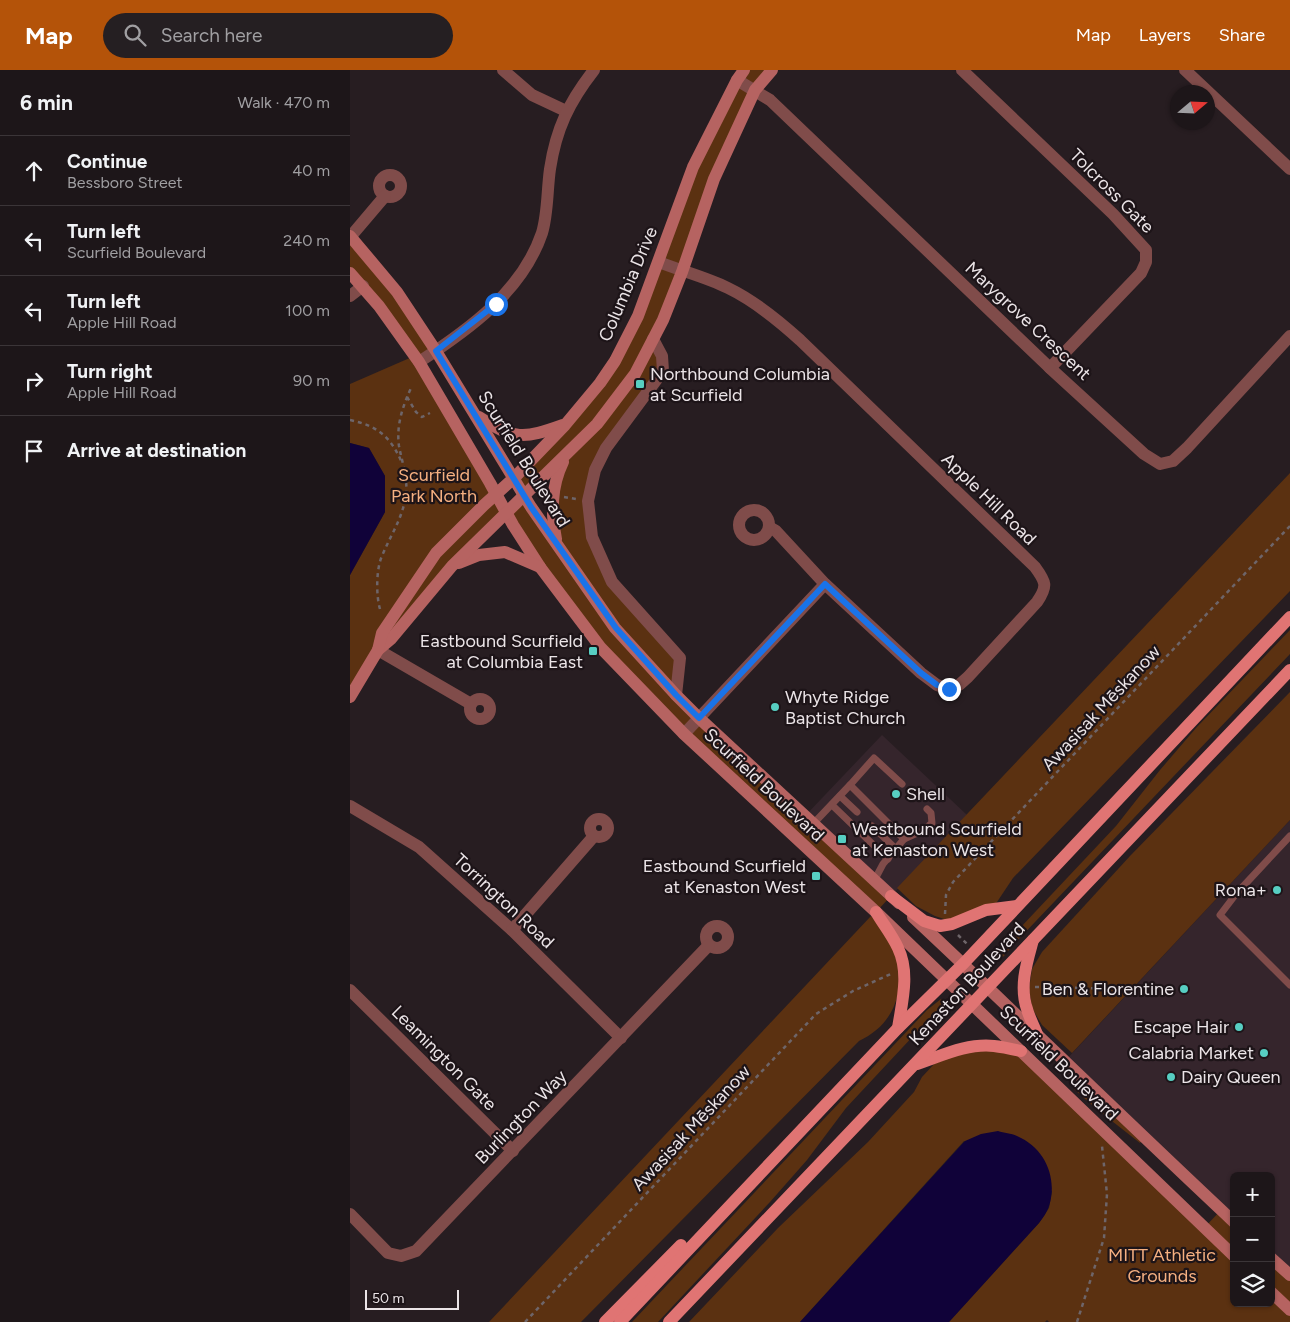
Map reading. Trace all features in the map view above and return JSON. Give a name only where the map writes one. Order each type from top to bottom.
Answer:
[{"type":"main road","name":"Kenaston Boulevard","points":[[730,1206],[898,1028],[964,963],[1290,617]]},
{"type":"main road","name":"Kenaston Boulevard","points":[[670,1322],[1034,937],[1290,670]]},
{"type":"main road","points":[[891,896],[924,921],[940,926],[952,924],[986,910],[1017,906]]},
{"type":"main road","points":[[876,912],[898,948],[904,963],[903,996],[898,1028]]},
{"type":"main road","points":[[1034,937],[1026,965],[1023,987],[1026,1007],[1037,1034]]},
{"type":"main road","points":[[915,1065],[958,1050],[977,1046],[993,1046],[1021,1051]]},
{"type":"main road","points":[[605,1322],[702,1224],[730,1206]]},
{"type":"main road","points":[[620,1322],[730,1206]]},
{"type":"street","points":[[503,70],[532,95],[566,111]]},
{"type":"street","points":[[419,362],[496,304],[510,290],[528,264],[543,231],[551,168],[566,111],[594,70]]},
{"type":"street","name":"Columbia Drive","points":[[378,650],[391,639],[452,566],[597,424],[635,374],[663,320],[682,272],[714,179],[755,90],[772,70]]},
{"type":"street","name":"Tolcross Gate","points":[[962,70],[1113,214],[1146,250],[1146,262],[1141,273],[1050,368]]},
{"type":"street","points":[[1185,70],[1290,169]]},
{"type":"street","name":"Columbia Drive","points":[[350,697],[378,650],[382,633],[436,553],[514,478],[565,425],[600,383],[615,361],[638,316],[692,166],[740,75]]},
{"type":"street","name":"Marygrove Crescent","points":[[740,75],[755,90],[770,100],[1050,368],[1144,454],[1160,464],[1173,461],[1187,448],[1290,336]]},
{"type":"street","points":[[350,236],[385,196]]},
{"type":"street","name":"Scurfield Boulevard","points":[[350,236],[397,292],[558,547],[616,628],[676,695],[964,963],[1103,1099],[1230,1218]]},
{"type":"street","name":"Apple Hill Road","points":[[659,262],[728,288],[759,306],[778,320],[1035,567],[1044,580],[1044,592],[968,677],[959,685],[949,689],[937,685],[921,673],[825,584],[776,531],[769,527]]},
{"type":"street","name":"Scurfield Boulevard","points":[[350,273],[363,286],[419,362],[540,567],[601,648],[684,734],[876,912],[1230,1252]]},
{"type":"street","points":[[350,296],[363,286]]},
{"type":"street","points":[[588,501],[595,470],[606,448],[663,372],[662,356],[653,339]]},
{"type":"street","points":[[476,415],[495,427],[515,435],[537,434],[565,425]]},
{"type":"street","points":[[558,547],[553,526],[552,495],[556,476],[567,454]]},
{"type":"street","name":"Scurfield Boulevard","points":[[588,501],[592,537],[612,582],[680,658],[676,695]]},
{"type":"street","points":[[452,566],[479,555],[505,552],[540,567]]},
{"type":"street","points":[[684,734],[825,584]]},
{"type":"street","points":[[378,650],[471,704]]},
{"type":"street","name":"Torrington Road","points":[[350,806],[419,847],[512,930],[621,1038]]},
{"type":"street","points":[[512,930],[594,836]]},
{"type":"street","name":"Burlington Way","points":[[350,1214],[388,1253],[401,1256],[416,1251],[709,945]]},
{"type":"street","name":"Leamington Gate","points":[[350,990],[512,1151]]},
{"type":"street","points":[[1275,1262],[1290,1275]]},
{"type":"street","points":[[1275,1296],[1290,1310]]},
{"type":"lane","points":[[813,824],[874,758],[902,784]]},
{"type":"lane","points":[[850,785],[904,839]]},
{"type":"lane","points":[[840,796],[857,812]]},
{"type":"lane","points":[[832,805],[888,859]]},
{"type":"lane","points":[[874,880],[904,839],[924,830],[932,823],[931,813],[927,808]]},
{"type":"lane","points":[[872,826],[896,850]]},
{"type":"lane","points":[[1290,836],[1236,894],[1220,915],[1290,985]]},
{"type":"path","points":[[380,609],[377,599],[381,558],[403,514],[406,492],[398,425],[412,386]]},
{"type":"path","points":[[407,397],[416,412],[422,417],[430,413]]},
{"type":"path","points":[[350,420],[366,425],[384,435],[395,447],[404,470]]},
{"type":"path","points":[[515,438],[516,459]]},
{"type":"path","points":[[558,496],[588,501]]},
{"type":"path","name":"Awasisak Mēskanow","points":[[945,914],[946,895],[953,882],[1290,526]]},
{"type":"path","name":"Awasisak Mēskanow","points":[[525,1322],[816,1014],[853,991],[893,973]]},
{"type":"path","points":[[1077,1322],[1104,1238],[1107,1194],[1102,1142]]},
{"type":"shaded area","points":[[350,443],[369,448],[385,476],[385,512],[350,575]]},
{"type":"shaded area","points":[[882,735],[967,815],[891,896],[805,816]]},
{"type":"shaded area","points":[[1290,820],[1290,1275],[1275,1262],[1275,1172],[1230,1172],[1230,1218],[1065,1061]]},
{"type":"shaded area","points":[[998,1131],[1015,1135],[1027,1141],[1042,1156],[1047,1165],[1052,1185],[1049,1206],[1039,1223],[949,1322],[800,1322],[965,1141],[981,1134]]},
{"type":"green space","name":"Scurfield Park North","points":[[744,70],[772,70],[755,90],[653,339],[663,371],[595,470],[592,537],[612,582],[680,658],[676,695],[891,896],[876,912],[601,648],[507,514],[452,566],[350,697],[350,575],[385,512],[385,476],[369,448],[350,443],[350,384],[412,357],[350,273],[350,236],[436,351],[413,357],[507,513],[525,496],[514,478],[615,361],[693,167]],"holes":[[[566,455],[553,526],[531,507],[525,496]]]},
{"type":"green space","points":[[1290,473],[1290,591],[1013,878],[990,909],[950,921],[916,906],[897,888]]},
{"type":"green space","points":[[1290,630],[1290,654],[1004,956],[994,963],[990,960],[1116,826],[1196,728]]},
{"type":"green space","points":[[1290,692],[1290,820],[1072,1053],[1042,1025],[1032,1008],[1029,989],[1032,969],[1042,952],[1130,856]]},
{"type":"green space","points":[[871,916],[890,942],[897,957],[901,973],[897,997],[891,1013],[881,1026],[859,1041],[581,1322],[489,1322]]},
{"type":"green space","points":[[941,999],[944,1003],[846,1108],[807,1160],[658,1322],[632,1322],[927,1010]]},
{"type":"green space","name":"MITT Athletic Grounds","points":[[1014,1049],[1205,1227],[1221,1210],[1230,1218],[1230,1307],[1275,1307],[1275,1297],[1290,1312],[1290,1322],[1049,1322],[1047,1320],[1045,1322],[949,1322],[1039,1223],[1049,1208],[1052,1191],[964,1141],[800,1322],[689,1322],[778,1228],[868,1142],[914,1092],[922,1077],[935,1063],[951,1053]]},
{"type":"green space","points":[[1076,1086],[1108,1108],[1142,1140],[1140,1143],[1094,1107],[1074,1089]]},
{"type":"green space","points":[[1275,1262],[1290,1275],[1290,1310],[1275,1296]]},
{"type":"place","name":"Northbound Columbia at Scurfield","points":[[640,384]]},
{"type":"place","name":"Eastbound Scurfield at Columbia East","points":[[593,651]]},
{"type":"place","name":"Whyte Ridge Baptist Church","points":[[775,707]]},
{"type":"place","name":"Shell","points":[[896,794]]},
{"type":"place","name":"Westbound Scurfield at Kenaston West","points":[[842,839]]},
{"type":"place","name":"Eastbound Scurfield at Kenaston West","points":[[816,876]]},
{"type":"place","name":"Rona+","points":[[1277,890]]},
{"type":"place","name":"Ben & Florentine","points":[[1184,989]]},
{"type":"place","name":"Escape Hair","points":[[1239,1027]]},
{"type":"place","name":"Calabria Market","points":[[1264,1053]]},
{"type":"place","name":"Dairy Queen","points":[[1171,1077]]},
{"type":"route","points":[[496,304],[436,351],[531,507],[616,628],[699,718],[825,584],[921,673],[937,685],[949,689]]}]
